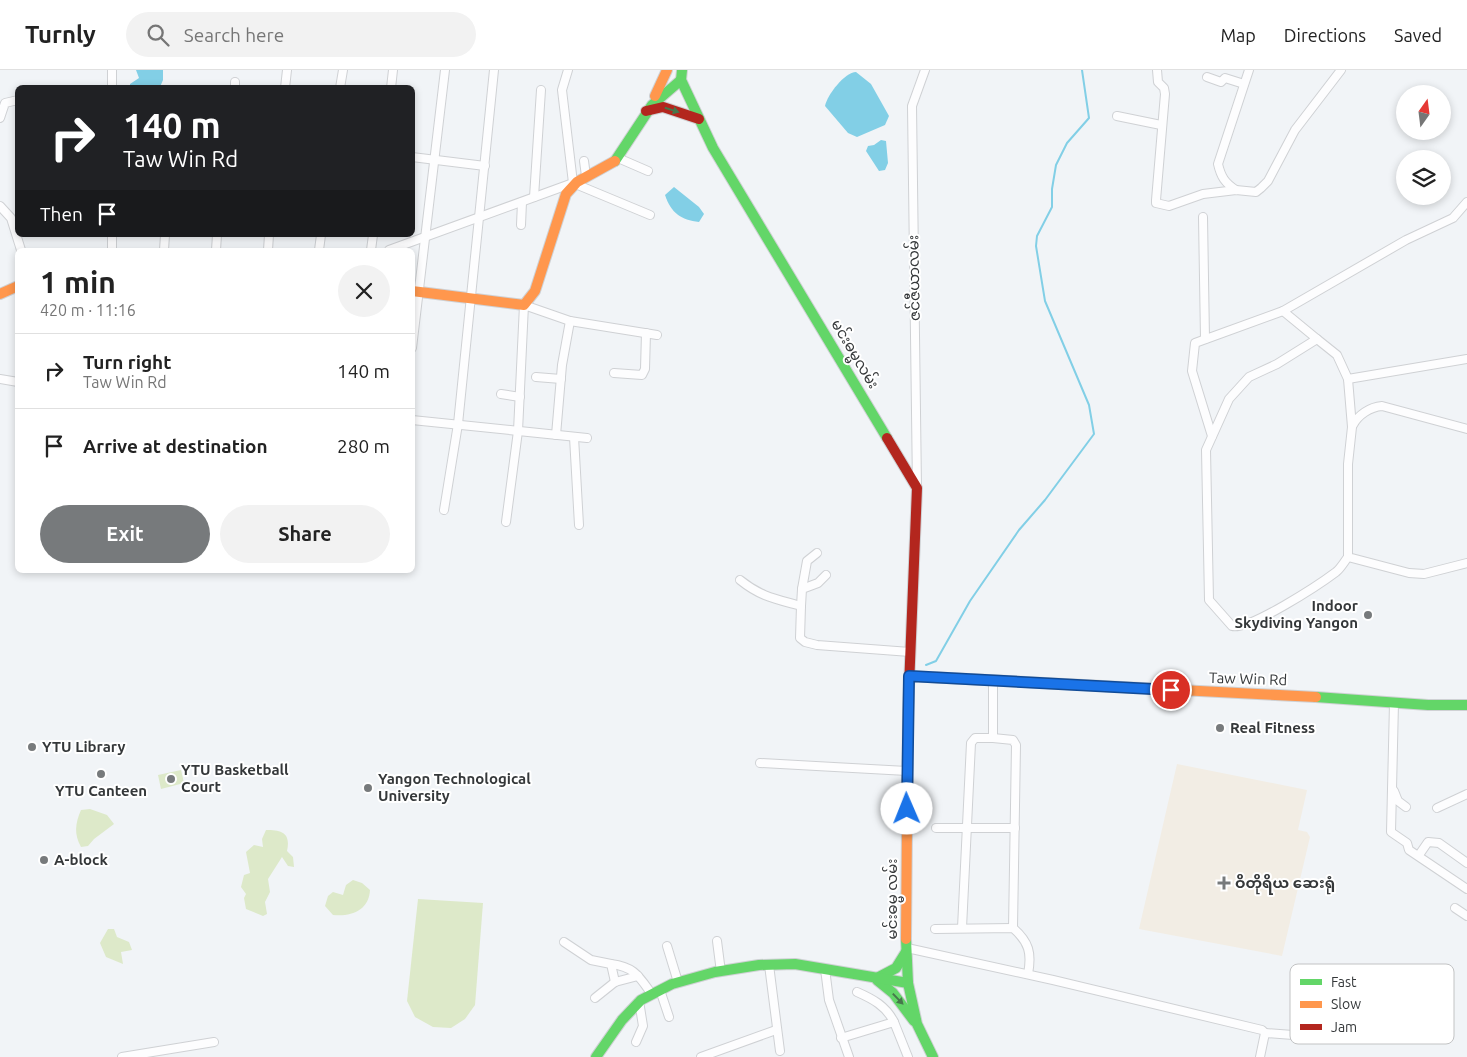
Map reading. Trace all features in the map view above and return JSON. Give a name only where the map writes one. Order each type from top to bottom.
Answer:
[{"type":"main road","points":[[416,291],[524,305],[535,291],[566,194],[573,183],[608,167],[618,158],[652,102],[667,70]]},
{"type":"main road","points":[[652,102],[682,75]]},
{"type":"main road","name":"မင်းဓမ္မလမ်း","points":[[682,75],[699,119],[741,195],[917,488]]},
{"type":"main road","points":[[646,111],[668,108],[699,119]]},
{"type":"main road","points":[[0,294],[15,287]]},
{"type":"main road","points":[[909,676],[917,488]]},
{"type":"main road","name":"Taw Win Rd","points":[[909,676],[1269,694],[1394,703],[1467,705]]},
{"type":"main road","name":"မင်းဓမ္မ လမ်း","points":[[909,676],[906,771],[908,983],[917,1024],[933,1057]]},
{"type":"main road","points":[[874,979],[896,968],[907,950]]},
{"type":"main road","points":[[596,1057],[626,1013],[639,1001],[655,991],[678,982],[721,972],[769,965],[794,964],[874,979],[908,983]]},
{"type":"main road","points":[[874,979],[885,985],[903,1004],[917,1024]]},
{"type":"street","points":[[112,70],[112,85]]},
{"type":"street","points":[[285,85],[287,70]]},
{"type":"street","points":[[340,85],[343,70]]},
{"type":"street","points":[[391,85],[393,70]]},
{"type":"street","points":[[415,305],[436,160],[445,70]]},
{"type":"street","points":[[444,510],[458,424],[494,70]]},
{"type":"street","points":[[568,70],[562,90],[573,183]]},
{"type":"street","name":"ဇင်ဇီယာလမ်း","points":[[917,488],[912,106],[925,70]]},
{"type":"street","points":[[1157,70],[1158,82],[1164,88],[1165,94],[1161,124],[1156,203],[1169,206],[1203,194],[1236,190],[1256,192],[1268,181],[1280,154],[1295,130],[1341,70]]},
{"type":"street","points":[[1236,190],[1227,184],[1220,174],[1218,164],[1248,70]]},
{"type":"street","points":[[1207,77],[1221,82],[1225,78],[1244,84]]},
{"type":"street","points":[[534,197],[541,90]]},
{"type":"street","points":[[0,118],[5,102],[15,100]]},
{"type":"street","points":[[1117,116],[1161,124]]},
{"type":"street","points":[[415,157],[485,166]]},
{"type":"street","points":[[618,158],[648,171]]},
{"type":"street","points":[[584,161],[586,176]]},
{"type":"street","points":[[395,248],[479,219],[573,183],[650,215]]},
{"type":"street","points":[[521,225],[522,202]]},
{"type":"street","points":[[1212,436],[1192,371],[1195,343],[1283,311],[1376,257],[1453,218],[1467,202]]},
{"type":"street","points":[[0,206],[11,218],[15,231]]},
{"type":"street","points":[[1203,217],[1205,339]]},
{"type":"street","points":[[506,522],[518,431],[524,305],[570,320],[657,335]]},
{"type":"street","points":[[1283,311],[1337,354],[1348,379],[1352,427],[1348,464],[1348,557],[1337,571],[1258,620],[1236,628],[1209,600],[1206,450],[1229,399],[1249,377],[1277,364],[1317,339]]},
{"type":"street","points":[[556,435],[561,379],[570,320]]},
{"type":"street","points":[[614,373],[642,375],[645,369],[646,333]]},
{"type":"street","points":[[1348,379],[1467,360]]},
{"type":"street","points":[[536,377],[561,379]]},
{"type":"street","points":[[0,379],[15,382]]},
{"type":"street","points":[[501,394],[520,397]]},
{"type":"street","points":[[1352,427],[1356,418],[1374,407],[1382,406],[1467,429]]},
{"type":"street","points":[[415,420],[587,438]]},
{"type":"street","points":[[574,437],[579,524]]},
{"type":"street","points":[[816,553],[806,561],[800,606],[800,638],[805,642],[817,645],[910,652]]},
{"type":"street","points":[[1348,557],[1409,573],[1424,574],[1467,563]]},
{"type":"street","points":[[802,589],[818,583],[826,575]]},
{"type":"street","points":[[740,580],[754,591],[769,598],[800,606]]},
{"type":"street","points":[[993,681],[993,738]]},
{"type":"street","points":[[1394,703],[1391,832],[1407,843],[1409,850],[1420,854],[1428,863],[1467,889]]},
{"type":"street","points":[[962,928],[971,743],[975,738],[1013,740],[1016,745],[1013,928]]},
{"type":"street","points":[[760,764],[906,771]]},
{"type":"street","points":[[1392,784],[1398,801],[1406,807]]},
{"type":"street","points":[[1437,808],[1467,794]]},
{"type":"street","points":[[936,828],[1015,828]]},
{"type":"street","points":[[1420,854],[1428,842],[1439,843],[1467,862]]},
{"type":"street","points":[[1455,908],[1467,916]]},
{"type":"street","points":[[935,929],[1013,928],[1024,938],[1030,950],[1028,974]]},
{"type":"street","points":[[717,941],[721,972]]},
{"type":"street","points":[[564,942],[591,960],[625,966],[655,991],[669,1017]]},
{"type":"street","points":[[667,946],[678,982]]},
{"type":"street","points":[[907,950],[1028,974],[1262,1030],[1265,1034],[1290,1035]]},
{"type":"street","points":[[611,964],[615,982]]},
{"type":"street","points":[[769,965],[780,1051]]},
{"type":"street","points":[[825,969],[829,1000],[849,1057]]},
{"type":"street","points":[[595,998],[615,982],[638,976]]},
{"type":"street","points":[[857,992],[873,999],[889,1012],[908,1057]]},
{"type":"street","points":[[636,1042],[643,1026],[639,1001]]},
{"type":"street","points":[[841,1038],[894,1022]]},
{"type":"street","points":[[701,1057],[776,1030]]},
{"type":"street","points":[[1260,1057],[1265,1034]]},
{"type":"street","points":[[122,1057],[214,1042]]},
{"type":"shaded area","name":"ဝိတိုရိယ ဆေးရုံ","points":[[1177,764],[1307,790],[1298,830],[1307,832],[1310,837],[1282,956],[1139,929]]},
{"type":"green space","name":"YTU Basketball Court","points":[[181,770],[184,783],[161,789],[158,775]]},
{"type":"green space","points":[[90,809],[107,815],[114,824],[88,846],[81,847],[76,833],[77,820],[81,810]]},
{"type":"green space","points":[[266,830],[281,832],[286,836],[288,840],[287,851],[293,857],[294,867],[288,866],[282,857],[268,879],[270,892],[265,902],[267,914],[263,916],[246,909],[244,898],[246,894],[241,887],[244,875],[250,873],[246,852],[254,845],[263,847],[262,839]]},
{"type":"green space","points":[[353,880],[362,883],[370,890],[366,903],[353,913],[333,915],[325,906],[328,896],[333,892],[343,895],[346,885]]},
{"type":"green space","points":[[418,899],[483,903],[475,1005],[465,1019],[451,1028],[433,1027],[415,1017],[407,1001]]},
{"type":"green space","points":[[108,929],[114,929],[117,937],[129,942],[132,950],[121,952],[123,964],[106,957],[100,943]]},
{"type":"water","points":[[136,70],[163,70],[161,85],[130,85],[139,78]]},
{"type":"water","points":[[856,72],[871,84],[889,116],[885,125],[857,137],[848,133],[825,106],[826,101],[837,85],[847,76]]},
{"type":"water","points":[[881,140],[886,141],[888,163],[885,170],[879,171],[866,151],[868,146],[874,145]]},
{"type":"water","points":[[674,187],[699,207],[704,214],[699,222],[682,217],[670,207],[665,195]]},
{"type":"waterway","points":[[926,665],[936,661],[970,601],[1019,530],[1045,500],[1094,434],[1089,405],[1045,301],[1036,246],[1037,236],[1052,207],[1052,189],[1056,165],[1067,143],[1089,118],[1082,70]]},
{"type":"traffic: fast","points":[[682,70],[681,80],[713,148],[887,438]]},
{"type":"traffic: fast","points":[[615,161],[652,105],[681,80]]},
{"type":"traffic: fast","points":[[1316,697],[1428,705],[1467,705]]},
{"type":"traffic: fast","points":[[906,939],[908,983],[917,1024],[933,1057]]},
{"type":"traffic: fast","points":[[877,978],[896,968],[906,952]]},
{"type":"traffic: fast","points":[[596,1057],[622,1020],[641,1000],[672,984],[715,972],[759,965],[795,964],[908,983]]},
{"type":"traffic: fast","points":[[877,980],[893,993],[914,1021]]},
{"type":"traffic: slow","points":[[655,96],[667,70]]},
{"type":"traffic: slow","points":[[415,291],[524,305],[535,291],[566,194],[577,182],[615,161]]},
{"type":"traffic: slow","points":[[0,294],[15,287]]},
{"type":"traffic: slow","points":[[909,676],[1316,697]]},
{"type":"traffic: slow","points":[[906,939],[908,712]]},
{"type":"traffic: jam","points":[[646,111],[663,107],[699,119]]},
{"type":"traffic: jam","points":[[887,438],[917,488],[908,712]]},
{"type":"place","name":"Indoor Skydiving Yangon","points":[[1368,615]]},
{"type":"place","name":"Real Fitness","points":[[1220,728]]},
{"type":"place","name":"YTU Library","points":[[32,747]]},
{"type":"place","name":"YTU Canteen","points":[[101,774]]},
{"type":"place","name":"YTU Basketball Court","points":[[171,779]]},
{"type":"place","name":"Yangon Technological University","points":[[368,788]]},
{"type":"place","name":"A-block","points":[[44,860]]},
{"type":"place","name":"ဝိတိုရိယ ဆေးရုံ","points":[[1224,883]]},
{"type":"route","points":[[907,809],[909,676],[1171,690]]}]
